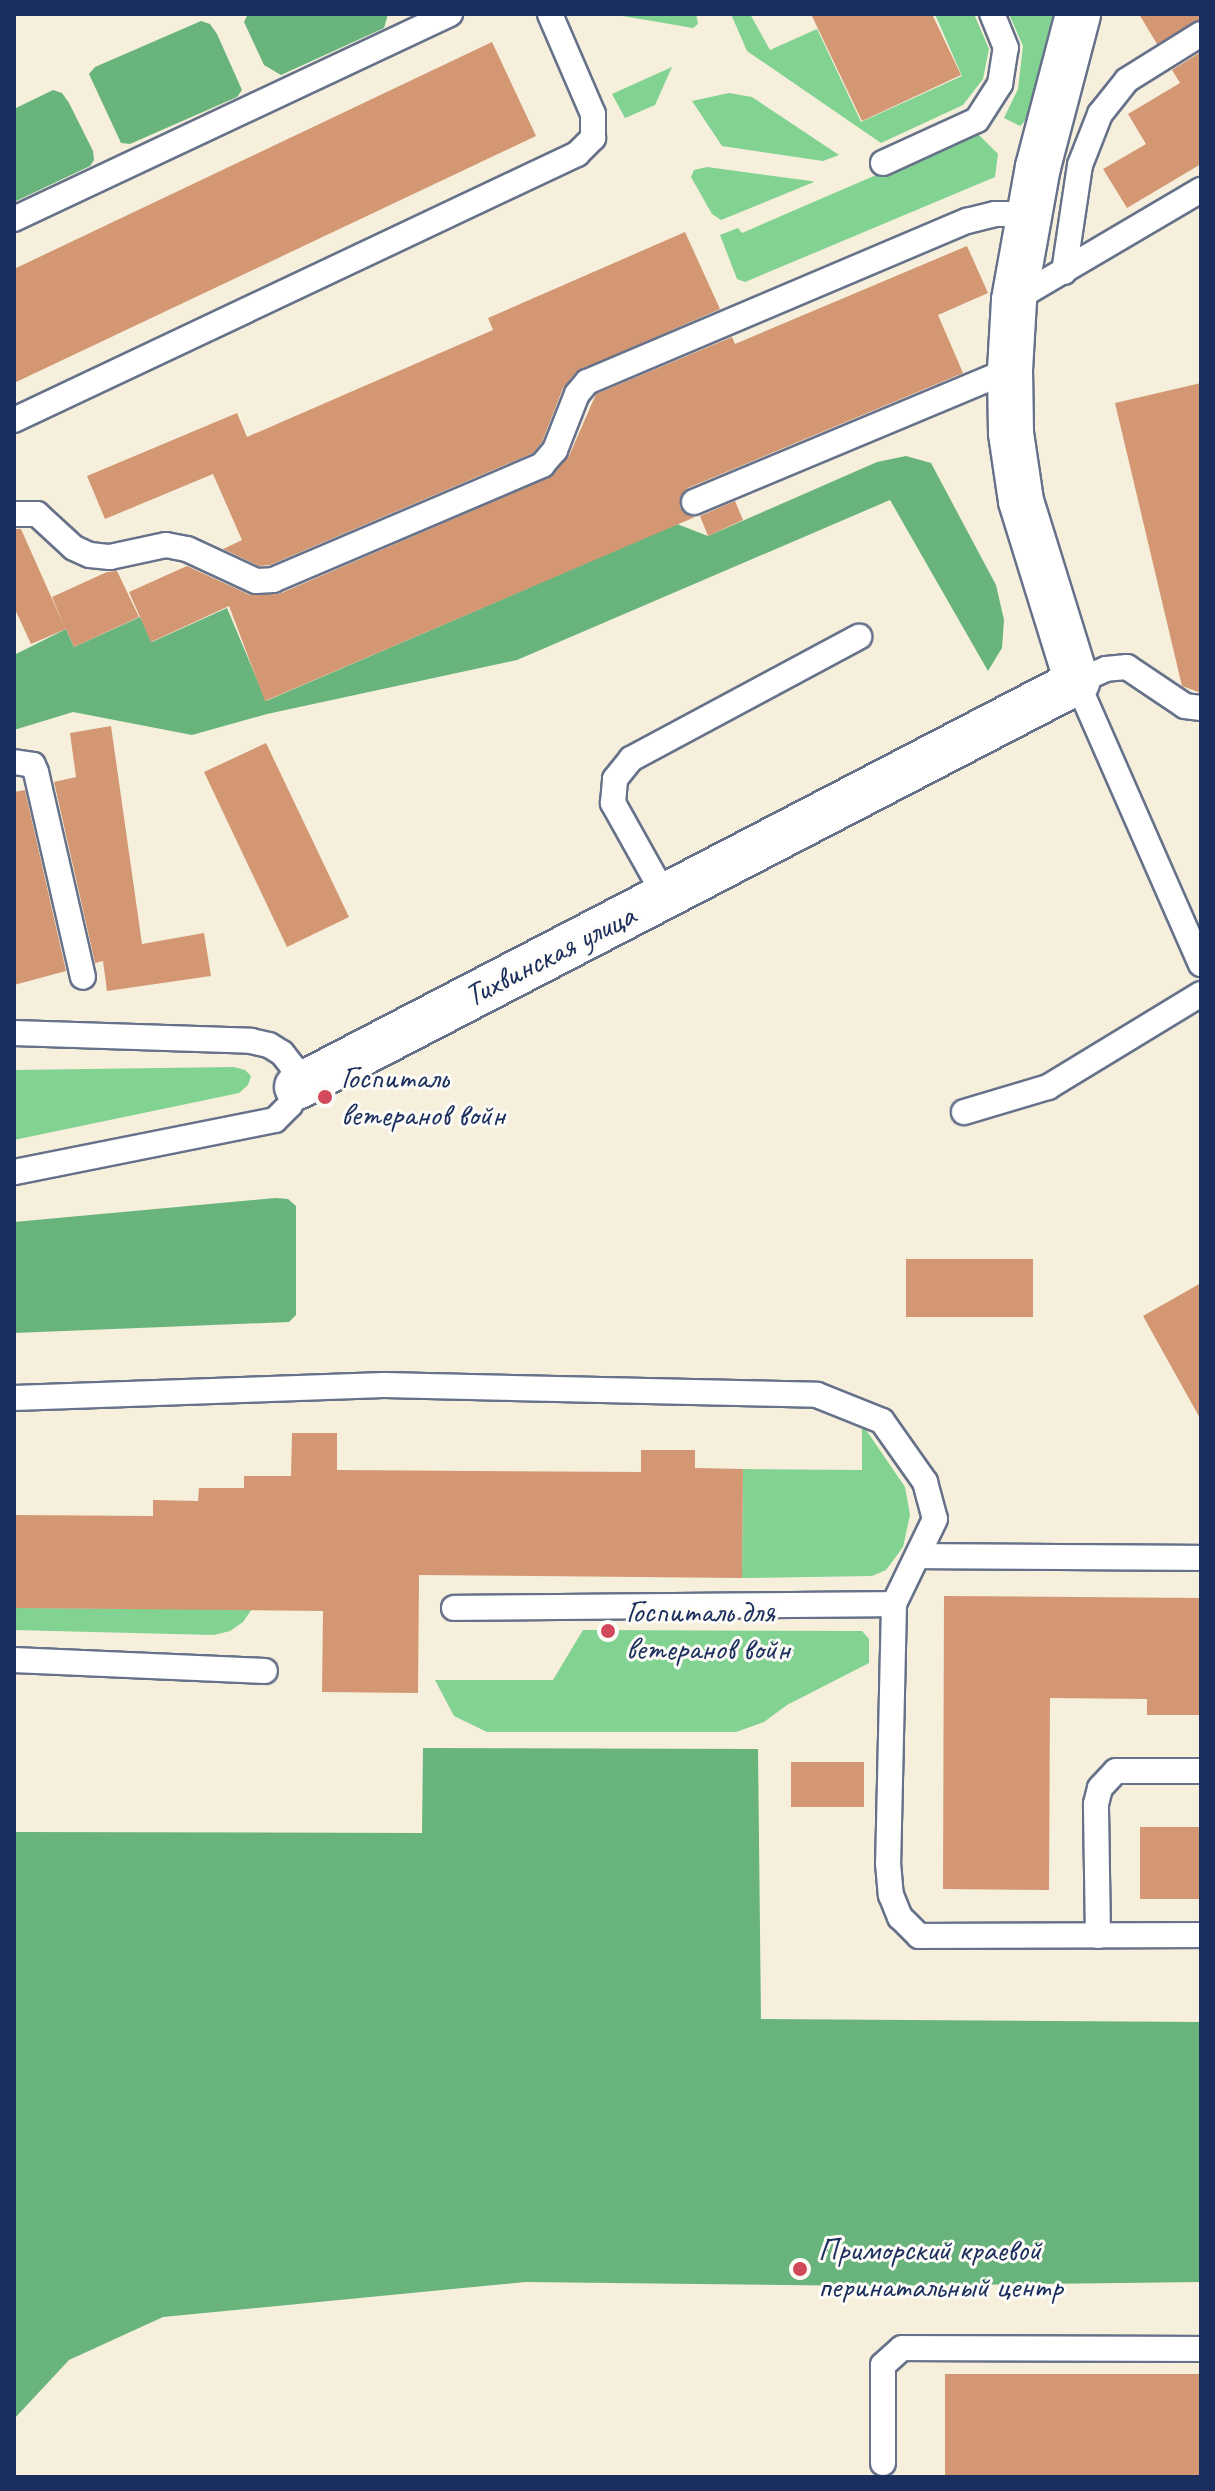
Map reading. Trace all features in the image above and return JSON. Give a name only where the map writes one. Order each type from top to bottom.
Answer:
[{"type":"street","points":[[1077,682],[1021,501],[1011,433],[1010,370],[1014,300],[1029,214],[1078,14]]},
{"type":"street","name":"Тихвинская улица","points":[[297,1087],[1077,682]]},
{"type":"lane","points":[[14,219],[450,14]]},
{"type":"lane","points":[[14,420],[577,154],[593,138],[593,114],[550,14]]},
{"type":"lane","points":[[883,163],[977,120],[1000,84],[1006,48],[992,14]]},
{"type":"lane","points":[[1064,272],[1080,165],[1100,114],[1127,80],[1201,34]]},
{"type":"lane","points":[[1014,300],[1201,190]]},
{"type":"lane","points":[[14,514],[37,514],[74,548],[90,555],[110,557],[166,545],[187,549],[256,581],[273,580],[542,465],[555,450],[577,394],[587,382],[967,221],[995,214],[1029,214]]},
{"type":"lane","points":[[694,502],[1010,370]]},
{"type":"lane","points":[[665,896],[613,803],[615,779],[631,759],[859,637]]},
{"type":"lane","points":[[1201,708],[1185,706],[1127,667],[1106,669],[1077,682],[1201,964]]},
{"type":"lane","points":[[14,762],[33,765],[36,772],[83,977]]},
{"type":"lane","points":[[964,1112],[1048,1087],[1201,994]]},
{"type":"lane","points":[[14,1033],[251,1041],[269,1045],[282,1053],[292,1066],[297,1087],[290,1105],[275,1120],[14,1172]]},
{"type":"lane","points":[[14,1398],[384,1385],[817,1395],[882,1421],[925,1482],[935,1519],[894,1604],[888,1863],[891,1895],[900,1917],[919,1936],[1201,1935]]},
{"type":"lane","points":[[918,1556],[1201,1558]]},
{"type":"lane","points":[[454,1608],[894,1604]]},
{"type":"lane","points":[[14,1660],[265,1671]]},
{"type":"lane","points":[[1098,1936],[1096,1804],[1100,1788],[1116,1771],[1201,1771]]},
{"type":"lane","points":[[883,2463],[883,2365],[902,2348],[1201,2349]]},
{"type":"green space","points":[[248,14],[388,14],[384,28],[281,75],[264,65],[244,22]]},
{"type":"green space","points":[[611,14],[696,14],[698,24],[693,28]]},
{"type":"green space","points":[[731,14],[750,14],[770,50],[817,29],[861,122],[962,76],[935,14],[974,14],[989,49],[983,79],[963,105],[881,143],[747,51]]},
{"type":"green space","points":[[1009,14],[1053,14],[1026,120],[1020,126],[1004,118],[1018,89],[1023,46]]},
{"type":"green space","points":[[201,21],[210,24],[217,34],[242,90],[237,97],[130,144],[121,143],[89,74],[95,67]]},
{"type":"green space","points":[[672,67],[655,105],[625,118],[612,94]]},
{"type":"green space","points":[[53,90],[62,93],[69,103],[93,151],[94,160],[90,166],[14,202],[14,109]]},
{"type":"green space","points":[[729,93],[752,97],[839,155],[823,161],[722,146],[692,101]]},
{"type":"green space","points":[[971,134],[979,135],[998,154],[995,177],[745,282],[737,279],[720,235],[738,228],[742,233]]},
{"type":"green space","points":[[707,167],[814,182],[721,220],[712,214],[691,177],[694,170]]},
{"type":"green space","points":[[906,456],[931,463],[996,585],[1004,620],[1002,648],[988,671],[890,500],[517,660],[267,714],[192,735],[73,712],[14,730],[14,655],[66,629],[74,647],[140,617],[152,642],[227,608],[266,701],[677,524],[708,536],[877,462]]},
{"type":"green space","points":[[234,1067],[245,1070],[251,1076],[248,1085],[239,1093],[14,1140],[14,1070]]},
{"type":"green space","points":[[288,1199],[296,1206],[296,1315],[289,1322],[14,1333],[14,1222]]},
{"type":"green space","points":[[862,1424],[905,1487],[910,1515],[903,1547],[886,1570],[872,1576],[742,1578],[743,1469],[862,1470]]},
{"type":"green space","points":[[14,1608],[252,1609],[243,1622],[230,1631],[214,1635],[14,1630]]},
{"type":"green space","points":[[583,1630],[862,1631],[869,1639],[869,1663],[787,1705],[764,1722],[736,1732],[487,1732],[454,1716],[435,1680],[553,1680]]},
{"type":"green space","points":[[423,1748],[758,1749],[761,2019],[1201,2022],[1201,2282],[872,2286],[525,2282],[163,2317],[69,2360],[14,2419],[14,1832],[422,1833]]},
{"type":"building","points":[[811,14],[932,14],[961,75],[862,121]]},
{"type":"building","points":[[1139,14],[1201,14],[1201,19],[1157,44]]},
{"type":"building","points":[[492,42],[536,136],[14,383],[14,269]]},
{"type":"building","points":[[1201,52],[1201,164],[1127,208],[1103,169],[1146,144],[1128,114],[1180,83],[1172,70]]},
{"type":"building","points":[[685,232],[720,309],[576,372],[563,388],[542,442],[533,453],[270,565],[259,566],[223,549],[242,540],[213,474],[105,519],[87,476],[237,413],[247,437],[493,330],[488,318]]},
{"type":"building","points":[[967,246],[988,293],[938,315],[963,373],[688,488],[682,494],[680,507],[686,514],[695,517],[265,701],[229,606],[151,642],[129,592],[187,566],[250,595],[279,594],[548,478],[569,456],[596,394],[732,337],[735,344]]},
{"type":"building","points":[[1201,383],[1201,693],[1182,686],[1115,403]]},
{"type":"building","points":[[735,501],[743,520],[708,536],[700,516]]},
{"type":"building","points":[[14,529],[21,529],[65,628],[52,597],[107,572],[117,571],[139,617],[74,647],[66,629],[31,644],[14,607]]},
{"type":"building","points":[[111,726],[142,944],[204,933],[211,976],[107,991],[103,961],[95,963],[54,782],[76,777],[70,733]]},
{"type":"building","points":[[266,743],[349,917],[287,947],[204,772]]},
{"type":"building","points":[[25,790],[66,971],[14,985],[14,792]]},
{"type":"building","points":[[906,1259],[1033,1259],[1033,1317],[906,1317]]},
{"type":"building","points":[[1201,1283],[1201,1420],[1143,1316]]},
{"type":"building","points":[[292,1433],[337,1433],[337,1470],[641,1472],[641,1450],[695,1450],[695,1468],[743,1469],[742,1578],[419,1575],[418,1693],[322,1692],[323,1611],[14,1608],[14,1515],[153,1516],[153,1500],[198,1501],[199,1488],[244,1488],[244,1476],[291,1476]]},
{"type":"building","points":[[944,1596],[1201,1598],[1201,1715],[1147,1715],[1147,1699],[1050,1698],[1049,1890],[943,1889]]},
{"type":"building","points":[[791,1762],[864,1762],[864,1807],[791,1807]]},
{"type":"building","points":[[1140,1827],[1201,1827],[1201,1899],[1140,1899]]},
{"type":"building","points":[[945,2374],[1201,2374],[1201,2477],[945,2477]]},
{"type":"place","name":"Госпиталь ветеранов войн","points":[[325,1097]]},
{"type":"place","name":"Госпиталь для ветеранов войн","points":[[608,1631]]},
{"type":"place","name":"Приморский краевой перинатальный центр","points":[[800,2269]]}]
